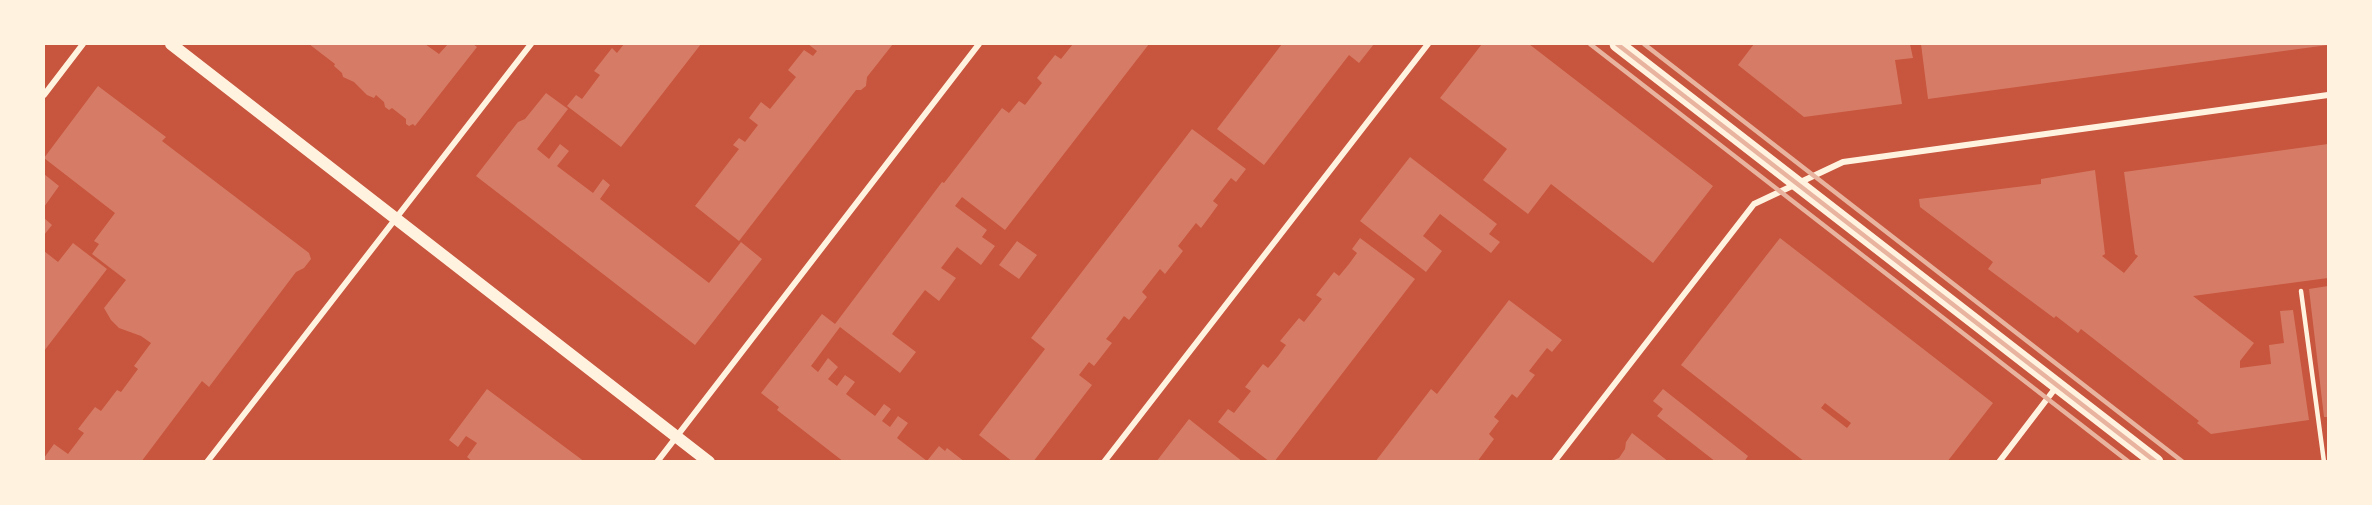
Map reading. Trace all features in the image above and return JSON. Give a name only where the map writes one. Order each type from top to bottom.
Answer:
[{"type":"main road","points":[[171,44],[709,462]]},
{"type":"main road","points":[[1617,44],[2156,462]]},
{"type":"street","points":[[44,95],[83,44]]},
{"type":"street","points":[[207,462],[531,44]]},
{"type":"street","points":[[657,462],[979,44]]},
{"type":"street","points":[[1104,462],[1428,44]]},
{"type":"street","points":[[1554,462],[1754,204],[1797,183],[1843,162],[2328,95]]},
{"type":"street","points":[[1999,462],[2058,385]]},
{"type":"lane","points":[[2301,291],[2324,462]]},
{"type":"building","points":[[309,44],[425,44],[439,54],[448,44],[473,44],[477,47],[415,126],[413,124],[409,126],[406,124],[406,119],[392,108],[389,110],[385,107],[384,102],[376,95],[374,98],[367,95],[354,82],[343,77],[334,66],[335,64]]},
{"type":"building","points":[[624,44],[701,44],[621,147],[567,106],[576,95],[582,99],[600,75],[594,71],[612,48],[617,53]]},
{"type":"building","points":[[808,44],[893,44],[867,77],[866,86],[861,90],[856,90],[739,241],[695,206],[739,149],[733,145],[739,138],[745,142],[758,125],[749,118],[761,102],[770,109],[796,77],[788,70],[804,50],[813,56],[817,51]]},
{"type":"building","points":[[1073,44],[1149,44],[1005,230],[962,197],[955,206],[987,230],[982,237],[995,246],[981,265],[957,247],[941,268],[956,278],[939,301],[925,290],[892,334],[916,352],[900,373],[840,327],[811,366],[818,372],[828,358],[838,367],[828,379],[837,386],[845,375],[855,382],[846,394],[875,416],[884,404],[891,409],[882,421],[890,427],[898,416],[908,423],[897,438],[927,461],[939,446],[945,451],[947,448],[965,462],[844,462],[777,410],[779,407],[761,393],[822,314],[835,324],[942,182],[944,183],[1002,108],[1009,113],[1019,101],[1025,105],[1042,83],[1037,78],[1047,65],[1055,55],[1061,59]]},
{"type":"building","points":[[1282,44],[1374,44],[1359,63],[1349,55],[1264,165],[1217,129]]},
{"type":"building","points":[[1482,44],[1529,44],[1713,186],[1653,263],[1551,184],[1528,214],[1483,180],[1507,149],[1440,98]]},
{"type":"building","points":[[1754,44],[1910,44],[1913,58],[1895,60],[1902,104],[1804,117],[1738,65]]},
{"type":"building","points":[[1921,44],[2328,44],[2328,45],[1928,99]]},
{"type":"building","points":[[98,86],[166,137],[162,141],[309,253],[311,259],[304,268],[296,272],[209,387],[202,381],[141,462],[44,462],[44,458],[54,444],[68,454],[84,433],[78,429],[95,407],[101,411],[117,390],[121,392],[138,369],[134,366],[151,343],[141,336],[119,328],[104,308],[126,280],[92,254],[99,244],[94,241],[115,213],[44,158]]},
{"type":"building","points":[[546,93],[568,109],[537,149],[549,159],[560,144],[569,151],[557,166],[593,193],[603,179],[610,185],[600,199],[666,250],[709,283],[741,242],[762,259],[695,345],[476,176],[518,122],[525,119]]},
{"type":"building","points":[[1192,129],[1246,169],[1236,182],[1231,178],[1213,201],[1218,205],[1201,228],[1196,223],[1178,246],[1183,251],[1165,274],[1160,269],[1142,292],[1147,297],[1129,320],[1124,316],[1106,339],[1112,343],[1094,366],[1089,362],[1079,375],[1092,385],[1033,462],[1013,462],[979,435],[1045,349],[1031,338]]},
{"type":"building","points":[[2328,144],[2328,278],[2193,296],[2254,343],[2240,361],[2240,368],[2271,364],[2269,345],[2284,343],[2280,311],[2293,310],[2309,420],[2211,434],[2197,423],[2199,421],[2081,329],[2078,333],[2056,316],[2054,318],[1988,269],[1993,262],[1920,207],[1919,199],[2041,184],[2041,179],[2095,170],[2105,254],[2102,256],[2124,273],[2138,256],[2135,254],[2124,172]]},
{"type":"building","points":[[1410,157],[1497,224],[1489,234],[1500,242],[1491,253],[1440,214],[1423,236],[1442,251],[1426,272],[1360,221]]},
{"type":"building","points":[[44,174],[59,186],[44,207]]},
{"type":"building","points":[[44,218],[52,225],[44,235]]},
{"type":"building","points":[[1360,238],[1415,279],[1274,462],[1270,462],[1218,422],[1228,409],[1234,413],[1251,391],[1245,387],[1263,364],[1268,368],[1286,345],[1280,341],[1299,318],[1304,322],[1322,299],[1316,295],[1334,272],[1339,276],[1349,264],[1357,253],[1352,249]]},
{"type":"building","points":[[1780,238],[1993,403],[1947,462],[1805,462],[1681,365]],"holes":[[[1825,403],[1851,423],[1847,428],[1821,408]]]},
{"type":"building","points":[[1017,241],[1037,255],[1019,279],[999,265]]},
{"type":"building","points":[[73,243],[107,269],[44,351],[44,251],[58,262]]},
{"type":"building","points":[[2328,286],[2328,417],[2324,417],[2309,289]]},
{"type":"building","points":[[1509,300],[1562,340],[1552,352],[1547,348],[1529,371],[1535,375],[1517,398],[1512,394],[1494,417],[1499,421],[1489,434],[1494,439],[1477,462],[1375,462],[1431,389],[1437,394]]},
{"type":"building","points":[[487,389],[585,462],[473,462],[467,457],[477,443],[466,436],[458,447],[449,440]]},
{"type":"building","points":[[1663,389],[1748,456],[1744,462],[1716,462],[1657,416],[1663,409],[1653,401]]},
{"type":"building","points":[[1189,419],[1243,462],[1156,462]]},
{"type":"building","points":[[1632,433],[1669,462],[1609,462],[1619,458]]},
{"type":"railway","points":[[1590,44],[2129,462]]},
{"type":"railway","points":[[1617,44],[2156,462]]},
{"type":"railway","points":[[1644,44],[2183,462]]}]
